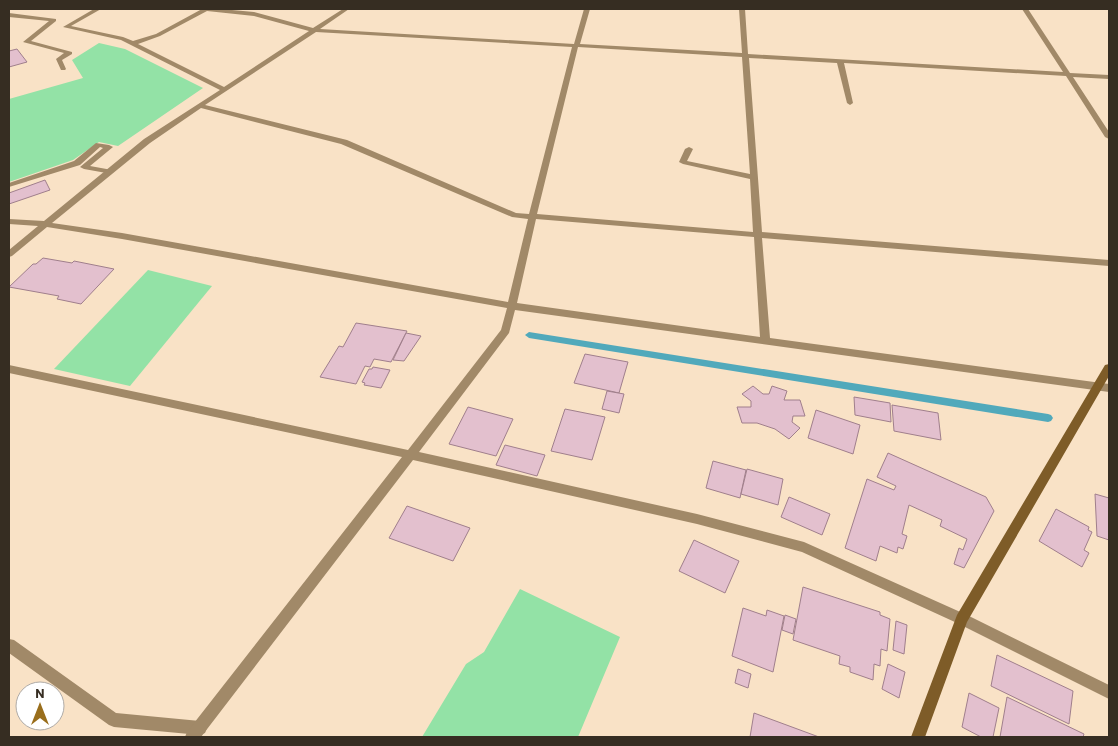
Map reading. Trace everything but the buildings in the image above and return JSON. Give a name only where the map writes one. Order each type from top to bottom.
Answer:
[{"type":"street","points":[[98,9],[66,27],[123,38],[224,89]]},
{"type":"street","points":[[134,44],[206,9],[254,14],[314,30],[1109,77]]},
{"type":"street","points":[[9,254],[147,141],[346,9]]},
{"type":"street","points":[[9,645],[114,720],[196,732],[506,331],[532,217],[576,44],[587,9]]},
{"type":"street","points":[[742,9],[752,177],[765,340]]},
{"type":"street","points":[[1025,9],[1109,137]]},
{"type":"street","points":[[9,14],[54,20],[26,42],[70,53],[59,60],[63,69]]},
{"type":"street","points":[[840,61],[850,103]]},
{"type":"street","points":[[199,106],[344,142],[515,215],[1109,263]]},
{"type":"street","points":[[9,185],[77,162],[100,145],[109,147],[84,167],[109,172]]},
{"type":"street","points":[[689,149],[683,162],[752,177]]},
{"type":"street","points":[[9,221],[45,224],[512,306],[1104,387]]},
{"type":"street","points":[[918,737],[962,619],[1104,387],[1109,368]]},
{"type":"street","points":[[9,369],[412,455],[697,519],[804,547],[962,619],[1109,692]]},
{"type":"green space","points":[[99,43],[125,49],[203,88],[118,146],[99,142],[73,160],[9,182],[9,99],[83,78],[72,60]]},
{"type":"green space","points":[[148,270],[212,286],[130,386],[54,369]]},
{"type":"green space","points":[[520,589],[620,637],[578,737],[422,737],[466,664],[484,652]]},
{"type":"waterway","points":[[529,335],[1048,418]]}]
